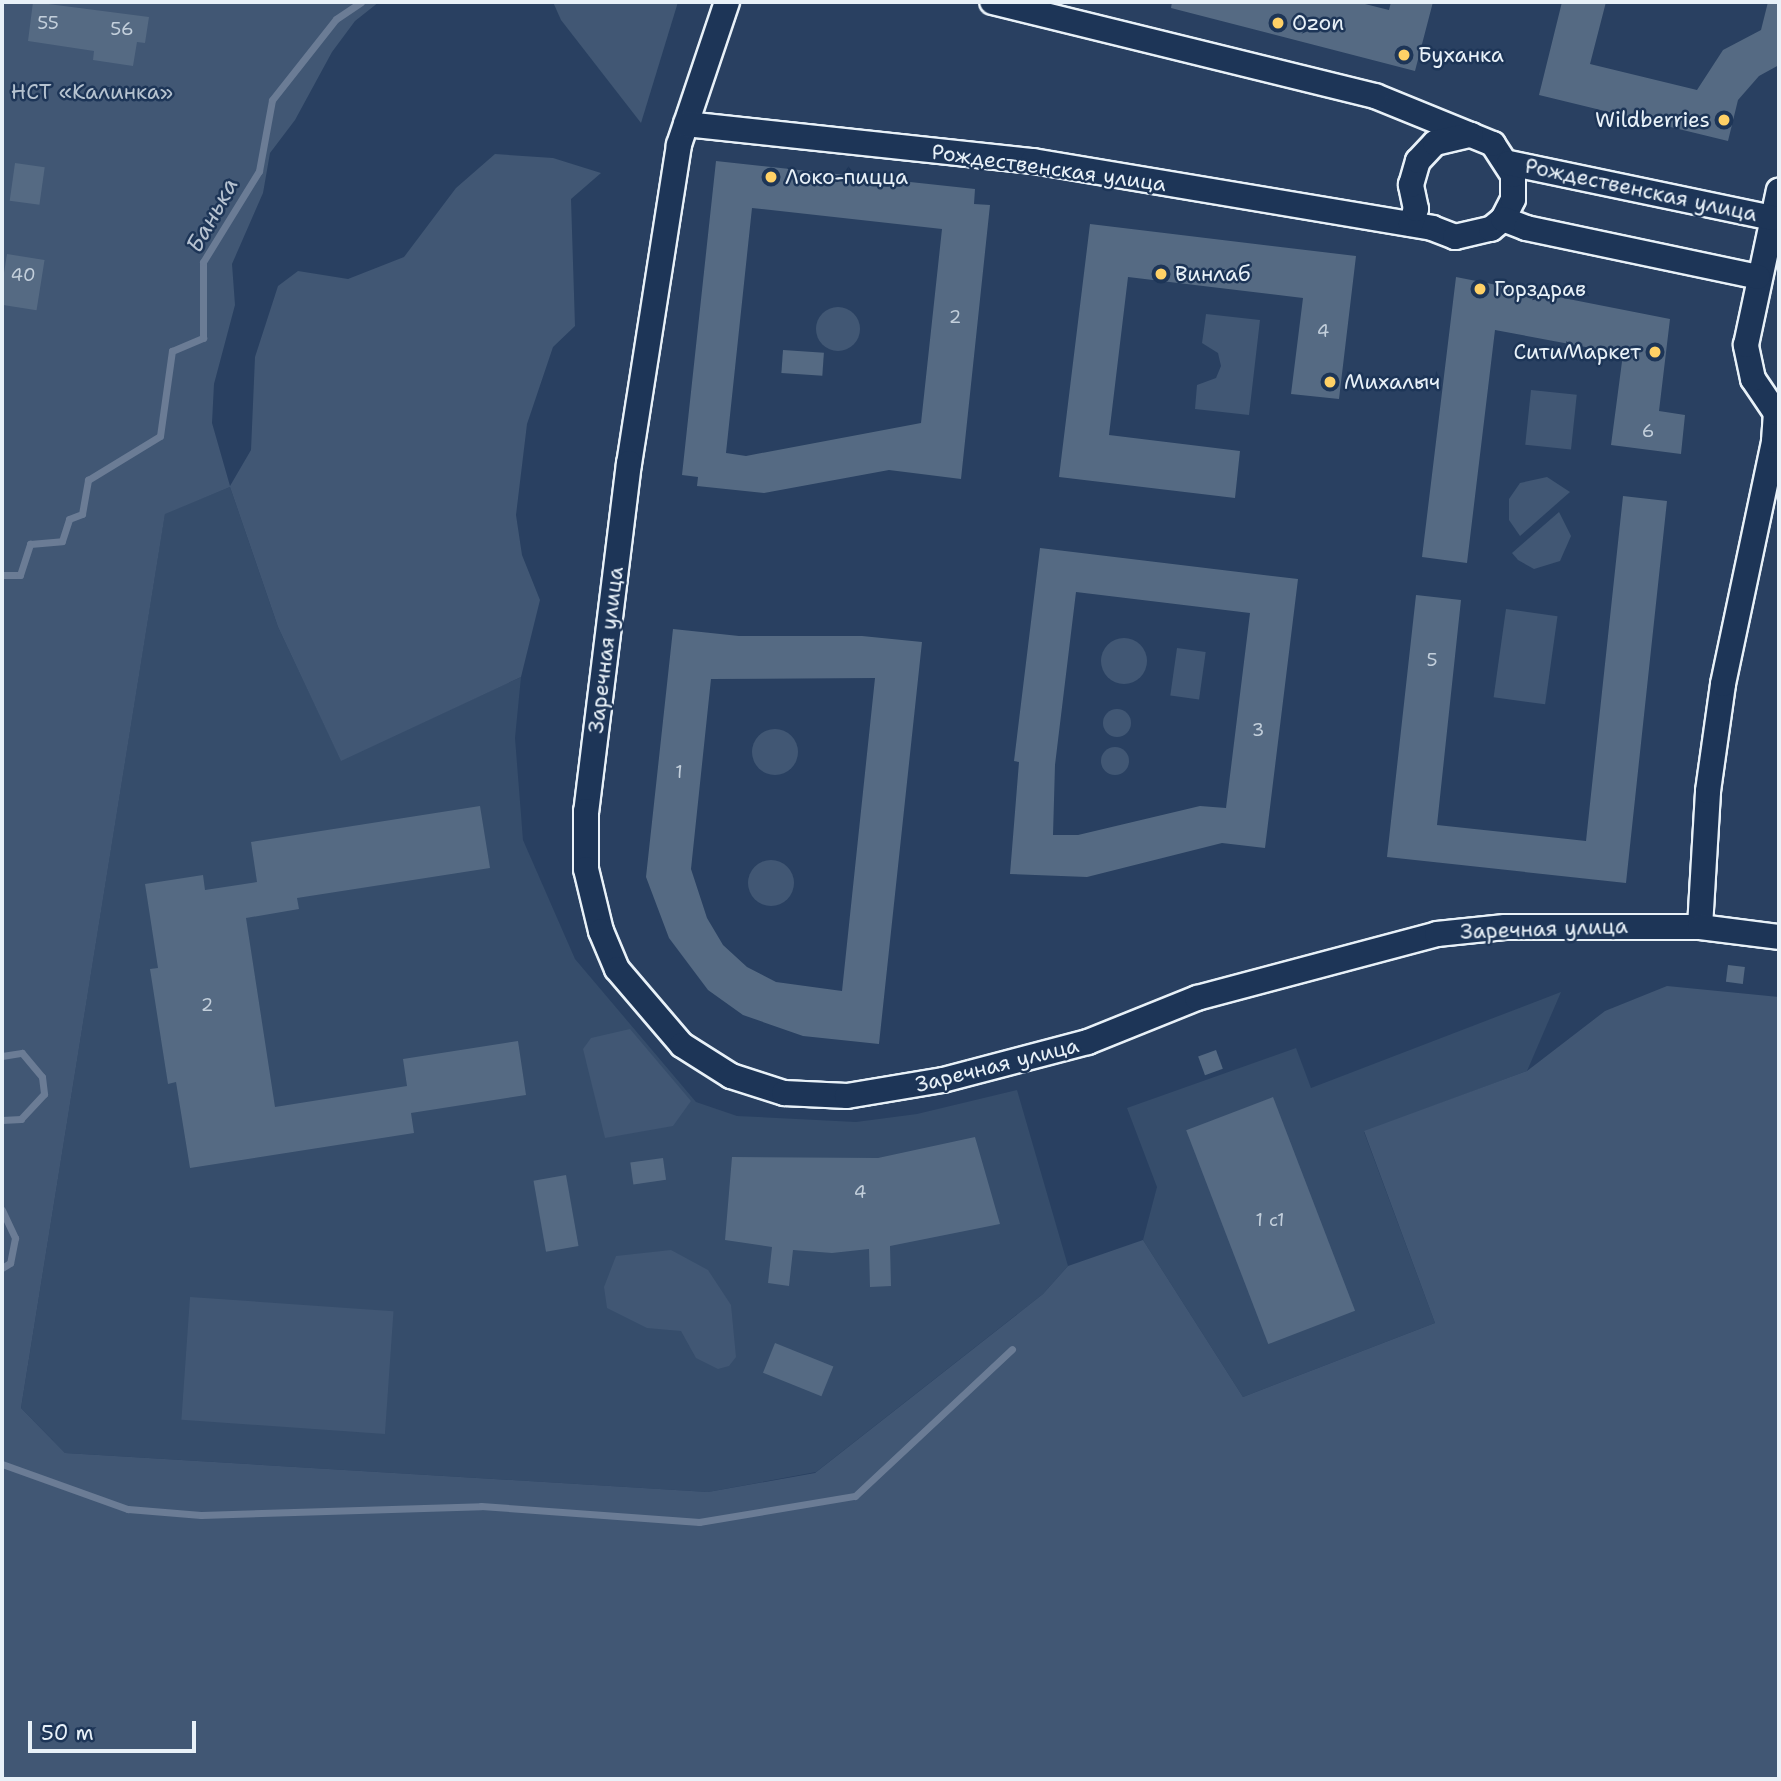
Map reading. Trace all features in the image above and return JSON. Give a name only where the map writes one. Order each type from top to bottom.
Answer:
[{"type":"street","name":"Заречная улица","points":[[727,2],[679,145],[629,463],[586,811],[586,869],[601,931],[617,969],[682,1045],[748,1083],[784,1093],[847,1097],[911,1088],[1088,1042],[1197,998],[1437,934],[1506,927],[1700,927],[1779,937]]},
{"type":"street","name":"Рождественская улица","points":[[686,124],[1033,161],[1410,224],[1468,237],[1491,229],[1503,219],[1514,187],[1509,163],[1493,144],[1375,96],[992,2]]},
{"type":"street","points":[[1410,224],[1416,209],[1411,185],[1418,161],[1435,143],[1471,135]]},
{"type":"street","name":"Рождественская улица","points":[[1509,163],[1772,218]]},
{"type":"street","points":[[1700,927],[1708,791],[1723,684],[1774,441],[1776,413],[1747,363],[1758,277],[1779,191]]},
{"type":"street","points":[[1503,219],[1526,228],[1758,277]]},
{"type":"shaded area","points":[[230,487],[278,627],[341,760],[521,677],[515,738],[523,840],[575,959],[696,1102],[737,1116],[856,1122],[917,1114],[1017,1090],[1068,1266],[1043,1294],[816,1472],[708,1492],[65,1453],[21,1408],[165,513]]},
{"type":"shaded area","points":[[1561,992],[1527,1071],[1364,1132],[1435,1323],[1243,1397],[1143,1240],[1157,1187],[1127,1108],[1296,1048],[1311,1088]]},
{"type":"green space","name":"НСТ «Калинка»","points":[[2,2],[379,2],[355,21],[332,52],[295,120],[270,153],[263,193],[232,264],[235,305],[214,384],[212,423],[230,486],[251,450],[255,357],[278,286],[298,271],[348,279],[404,257],[456,188],[495,154],[553,158],[601,173],[571,199],[575,326],[553,347],[527,424],[516,515],[522,555],[540,600],[521,677],[341,761],[278,627],[230,487],[165,514],[21,1408],[65,1453],[708,1492],[815,1473],[1043,1294],[1068,1266],[1143,1240],[1243,1397],[1435,1323],[1364,1131],[1527,1071],[1605,1011],[1667,986],[1779,997],[1779,1779],[2,1779]]},
{"type":"green space","points":[[553,2],[678,2],[641,123],[561,20]]},
{"type":"green space","points":[[838,307],[847,308],[854,313],[859,320],[859,338],[854,345],[847,350],[838,351],[829,350],[822,345],[817,338],[816,329],[817,320],[822,313],[829,308]]},
{"type":"green space","points":[[1206,314],[1260,320],[1249,415],[1195,409],[1197,385],[1216,378],[1221,366],[1218,353],[1202,343]]},
{"type":"green space","points":[[1531,390],[1577,395],[1571,450],[1525,445]]},
{"type":"green space","points":[[1547,477],[1570,492],[1520,536],[1509,520],[1509,499],[1520,483]]},
{"type":"green space","points":[[1559,512],[1571,536],[1560,561],[1534,569],[1518,560],[1512,553]]},
{"type":"green space","points":[[1506,609],[1557,616],[1545,704],[1494,697]]},
{"type":"green space","points":[[1124,638],[1140,645],[1147,661],[1140,677],[1124,684],[1108,677],[1101,661],[1108,645]]},
{"type":"green space","points":[[1177,648],[1206,652],[1199,700],[1170,696]]},
{"type":"green space","points":[[1117,709],[1127,713],[1131,723],[1127,733],[1117,737],[1107,733],[1103,723],[1107,713]]},
{"type":"green space","points":[[775,729],[791,736],[798,752],[791,768],[775,775],[759,768],[752,752],[759,736]]},
{"type":"green space","points":[[1115,747],[1125,751],[1129,761],[1125,771],[1115,775],[1105,771],[1101,761],[1105,751]]},
{"type":"green space","points":[[771,860],[787,867],[794,883],[787,899],[771,906],[755,899],[748,883],[755,867]]},
{"type":"green space","points":[[630,1029],[691,1101],[673,1126],[605,1138],[583,1049],[591,1038]]},
{"type":"green space","points":[[671,1250],[708,1270],[731,1305],[736,1357],[729,1366],[718,1369],[696,1358],[681,1331],[647,1328],[607,1308],[604,1287],[616,1256]]},
{"type":"green space","points":[[190,1297],[394,1311],[385,1434],[181,1420]]},
{"type":"building","points":[[33,2],[149,17],[145,43],[137,42],[133,66],[93,60],[94,51],[28,41]]},
{"type":"building","points":[[1172,2],[1357,2],[1389,10],[1391,2],[1433,2],[1415,71],[1171,8]]},
{"type":"building","points":[[1562,2],[1606,2],[1590,64],[1697,90],[1723,50],[1761,30],[1768,2],[1779,2],[1779,65],[1759,76],[1738,100],[1728,141],[1539,95]]},
{"type":"building","points":[[716,161],[975,189],[974,204],[990,205],[961,479],[889,470],[764,493],[697,486],[698,477],[682,475]],"holes":[[[752,208],[942,229],[921,423],[746,456],[726,453]]]},
{"type":"building","points":[[15,163],[45,167],[39,205],[10,201]]},
{"type":"building","points":[[1090,224],[1356,256],[1339,399],[1291,394],[1303,298],[1128,277],[1109,435],[1240,451],[1235,498],[1059,477]]},
{"type":"building","points":[[7,254],[45,260],[37,310],[2,305]]},
{"type":"building","points":[[1456,277],[1670,319],[1659,411],[1685,415],[1681,454],[1611,445],[1623,354],[1495,330],[1467,563],[1422,557]]},
{"type":"building","points":[[783,350],[824,353],[822,376],[781,373]]},
{"type":"building","points":[[1623,496],[1667,501],[1626,883],[1387,857],[1416,595],[1461,600],[1437,825],[1586,841]]},
{"type":"building","points":[[1040,548],[1298,579],[1265,848],[1222,843],[1087,877],[1010,874],[1019,762],[1014,761]],"holes":[[[1076,592],[1250,613],[1226,808],[1200,806],[1078,835],[1053,835],[1055,765]]]},
{"type":"building","points":[[673,629],[739,636],[862,636],[922,642],[879,1044],[803,1036],[743,1015],[708,990],[669,938],[646,877]],"holes":[[[875,678],[842,991],[776,982],[747,967],[723,945],[707,918],[691,869],[711,679]]]},
{"type":"building","points":[[480,806],[490,868],[297,898],[299,909],[246,918],[275,1107],[407,1086],[403,1059],[518,1041],[526,1095],[411,1113],[414,1133],[190,1168],[176,1082],[168,1084],[150,969],[158,968],[145,884],[203,875],[205,890],[257,882],[251,842]]},
{"type":"building","points":[[1728,965],[1745,967],[1743,984],[1726,982]]},
{"type":"building","points":[[1216,1050],[1223,1069],[1205,1075],[1198,1056]]},
{"type":"building","points":[[1273,1097],[1355,1311],[1268,1344],[1186,1130]]},
{"type":"building","points":[[975,1137],[1000,1224],[890,1246],[891,1286],[870,1287],[869,1249],[832,1253],[793,1250],[789,1286],[768,1283],[772,1247],[725,1240],[732,1157],[878,1158]]},
{"type":"building","points":[[663,1158],[666,1180],[633,1184],[630,1163]]},
{"type":"building","points":[[566,1175],[579,1246],[546,1252],[534,1181]]},
{"type":"building","points":[[775,1343],[833,1367],[821,1396],[763,1373]]},
{"type":"waterway","name":"Банька","points":[[2,575],[20,575],[30,544],[62,541],[69,519],[82,514],[88,480],[160,436],[172,351],[203,338],[203,262],[259,171],[272,100],[336,19],[361,2]]},
{"type":"waterway","name":"Банька","points":[[2,1056],[22,1053],[42,1077],[44,1094],[21,1119],[2,1120]]},
{"type":"waterway","name":"Банька","points":[[2,1210],[15,1238],[10,1263],[2,1268]]},
{"type":"waterway","points":[[2,1464],[128,1509],[201,1515],[481,1506],[699,1522],[855,1496],[1012,1349]]},
{"type":"place","name":"Ozon","points":[[1278,23]]},
{"type":"place","name":"Буханка","points":[[1404,55]]},
{"type":"place","name":"Wildberries","points":[[1724,120]]},
{"type":"place","name":"Локо-пицца","points":[[771,177]]},
{"type":"place","name":"Винлаб","points":[[1161,274]]},
{"type":"place","name":"Горздрав","points":[[1480,289]]},
{"type":"place","name":"СитиМаркет","points":[[1655,352]]},
{"type":"place","name":"Михалыч","points":[[1330,382]]}]
